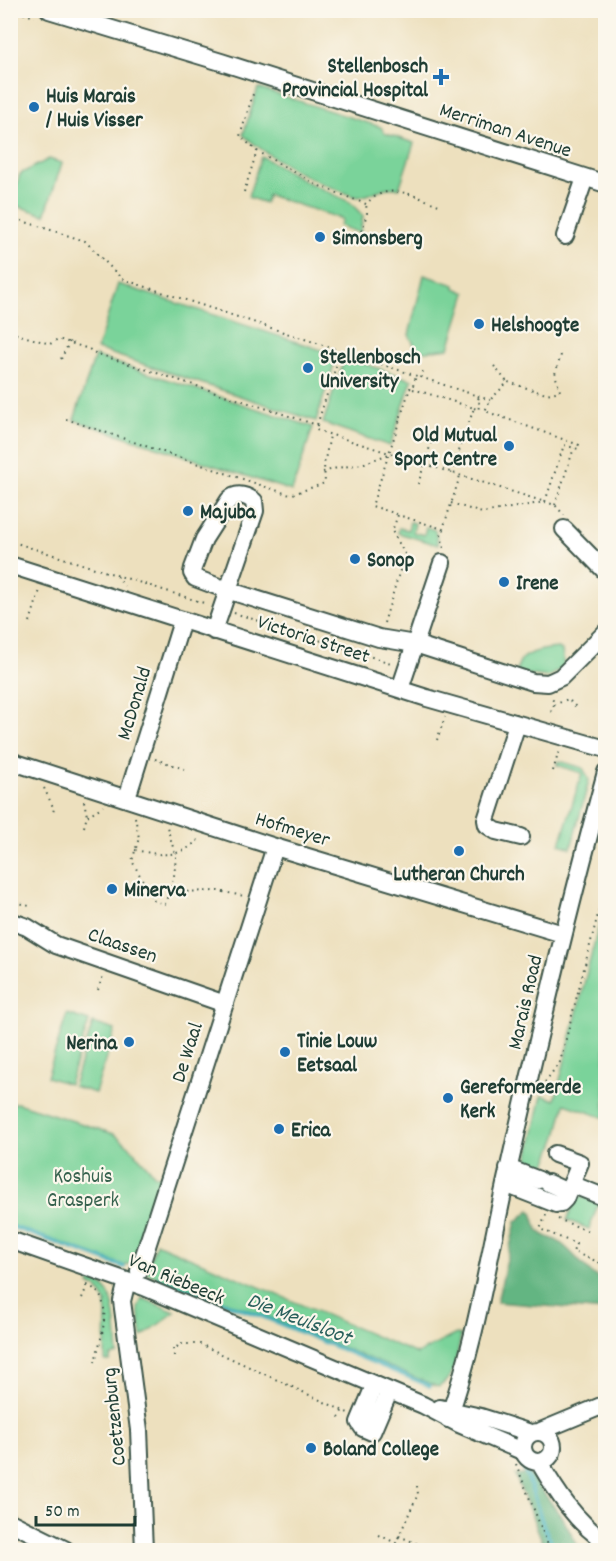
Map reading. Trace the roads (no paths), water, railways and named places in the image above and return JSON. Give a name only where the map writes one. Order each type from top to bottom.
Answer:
[{"type":"street","name":"Merriman Avenue","points":[[49,10],[606,184]]},
{"type":"street","points":[[565,236],[585,178]]},
{"type":"street","points":[[214,631],[227,590],[255,511],[254,501],[242,495],[233,496],[204,539],[192,573],[195,578],[227,590],[379,638],[415,644],[533,682],[548,682],[561,678],[606,632]]},
{"type":"street","points":[[568,526],[606,572]]},
{"type":"street","points":[[400,689],[442,563]]},
{"type":"street","name":"Victoria Street","points":[[10,565],[400,689],[606,749]]},
{"type":"street","name":"McDonald","points":[[131,805],[141,755],[182,621]]},
{"type":"street","points":[[517,724],[486,820],[487,825],[496,831],[521,837]]},
{"type":"street","name":"Hofmeyer","points":[[10,761],[131,805],[563,934]]},
{"type":"street","name":"Marais Road","points":[[449,1414],[475,1326],[563,934],[606,772]]},
{"type":"street","name":"De Waal","points":[[133,1276],[225,1004],[275,847]]},
{"type":"street","name":"Claassen","points":[[10,921],[27,927],[56,945],[225,1004]]},
{"type":"street","points":[[507,1176],[556,1204],[564,1201],[580,1164],[555,1154]]},
{"type":"street","points":[[507,1176],[543,1182],[606,1187]]},
{"type":"street","points":[[572,1184],[606,1198]]},
{"type":"street","name":"Van Riebeeck","points":[[10,1240],[133,1276],[381,1389],[449,1414],[530,1459],[543,1445],[481,1417],[449,1414]]},
{"type":"street","name":"Coetzenburg","points":[[133,1276],[122,1301],[139,1430],[144,1551]]},
{"type":"street","points":[[372,1432],[381,1389]]},
{"type":"street","points":[[543,1445],[606,1404]]},
{"type":"street","points":[[543,1445],[606,1414]]},
{"type":"street","points":[[543,1445],[561,1498],[585,1527],[606,1542]]},
{"type":"street","points":[[10,1522],[66,1551]]},
{"type":"waterway","name":"Die Meulsloot","points":[[10,1226],[124,1267]]},
{"type":"waterway","name":"Die Meulsloot","points":[[158,1279],[261,1316],[430,1386]]},
{"type":"waterway","name":"Die Meulsloot","points":[[523,1467],[546,1531],[557,1550]]},
{"type":"place","name":"Stellenbosch Provincial Hospital","points":[[441,77]]},
{"type":"place","name":"Huis Marais / Huis Visser","points":[[34,107]]},
{"type":"place","name":"Simonsberg","points":[[320,237]]},
{"type":"place","name":"Helshoogte","points":[[479,324]]},
{"type":"place","name":"Stellenbosch University","points":[[308,368]]},
{"type":"place","name":"Old Mutual Sport Centre","points":[[509,446]]},
{"type":"place","name":"Majuba","points":[[188,511]]},
{"type":"place","name":"Sonop","points":[[355,559]]},
{"type":"place","name":"Irene","points":[[504,582]]},
{"type":"place","name":"Lutheran Church","points":[[459,851]]},
{"type":"place","name":"Minerva","points":[[112,889]]},
{"type":"place","name":"Nerina","points":[[129,1042]]},
{"type":"place","name":"Tinie Louw Eetsaal","points":[[285,1052]]},
{"type":"place","name":"Gereformeerde Kerk","points":[[448,1098]]},
{"type":"place","name":"Erica","points":[[279,1129]]},
{"type":"place","name":"Boland College","points":[[311,1448]]},
{"type":"park label","name":"Koshuis Grasperk","points":[[83,1187]]}]
